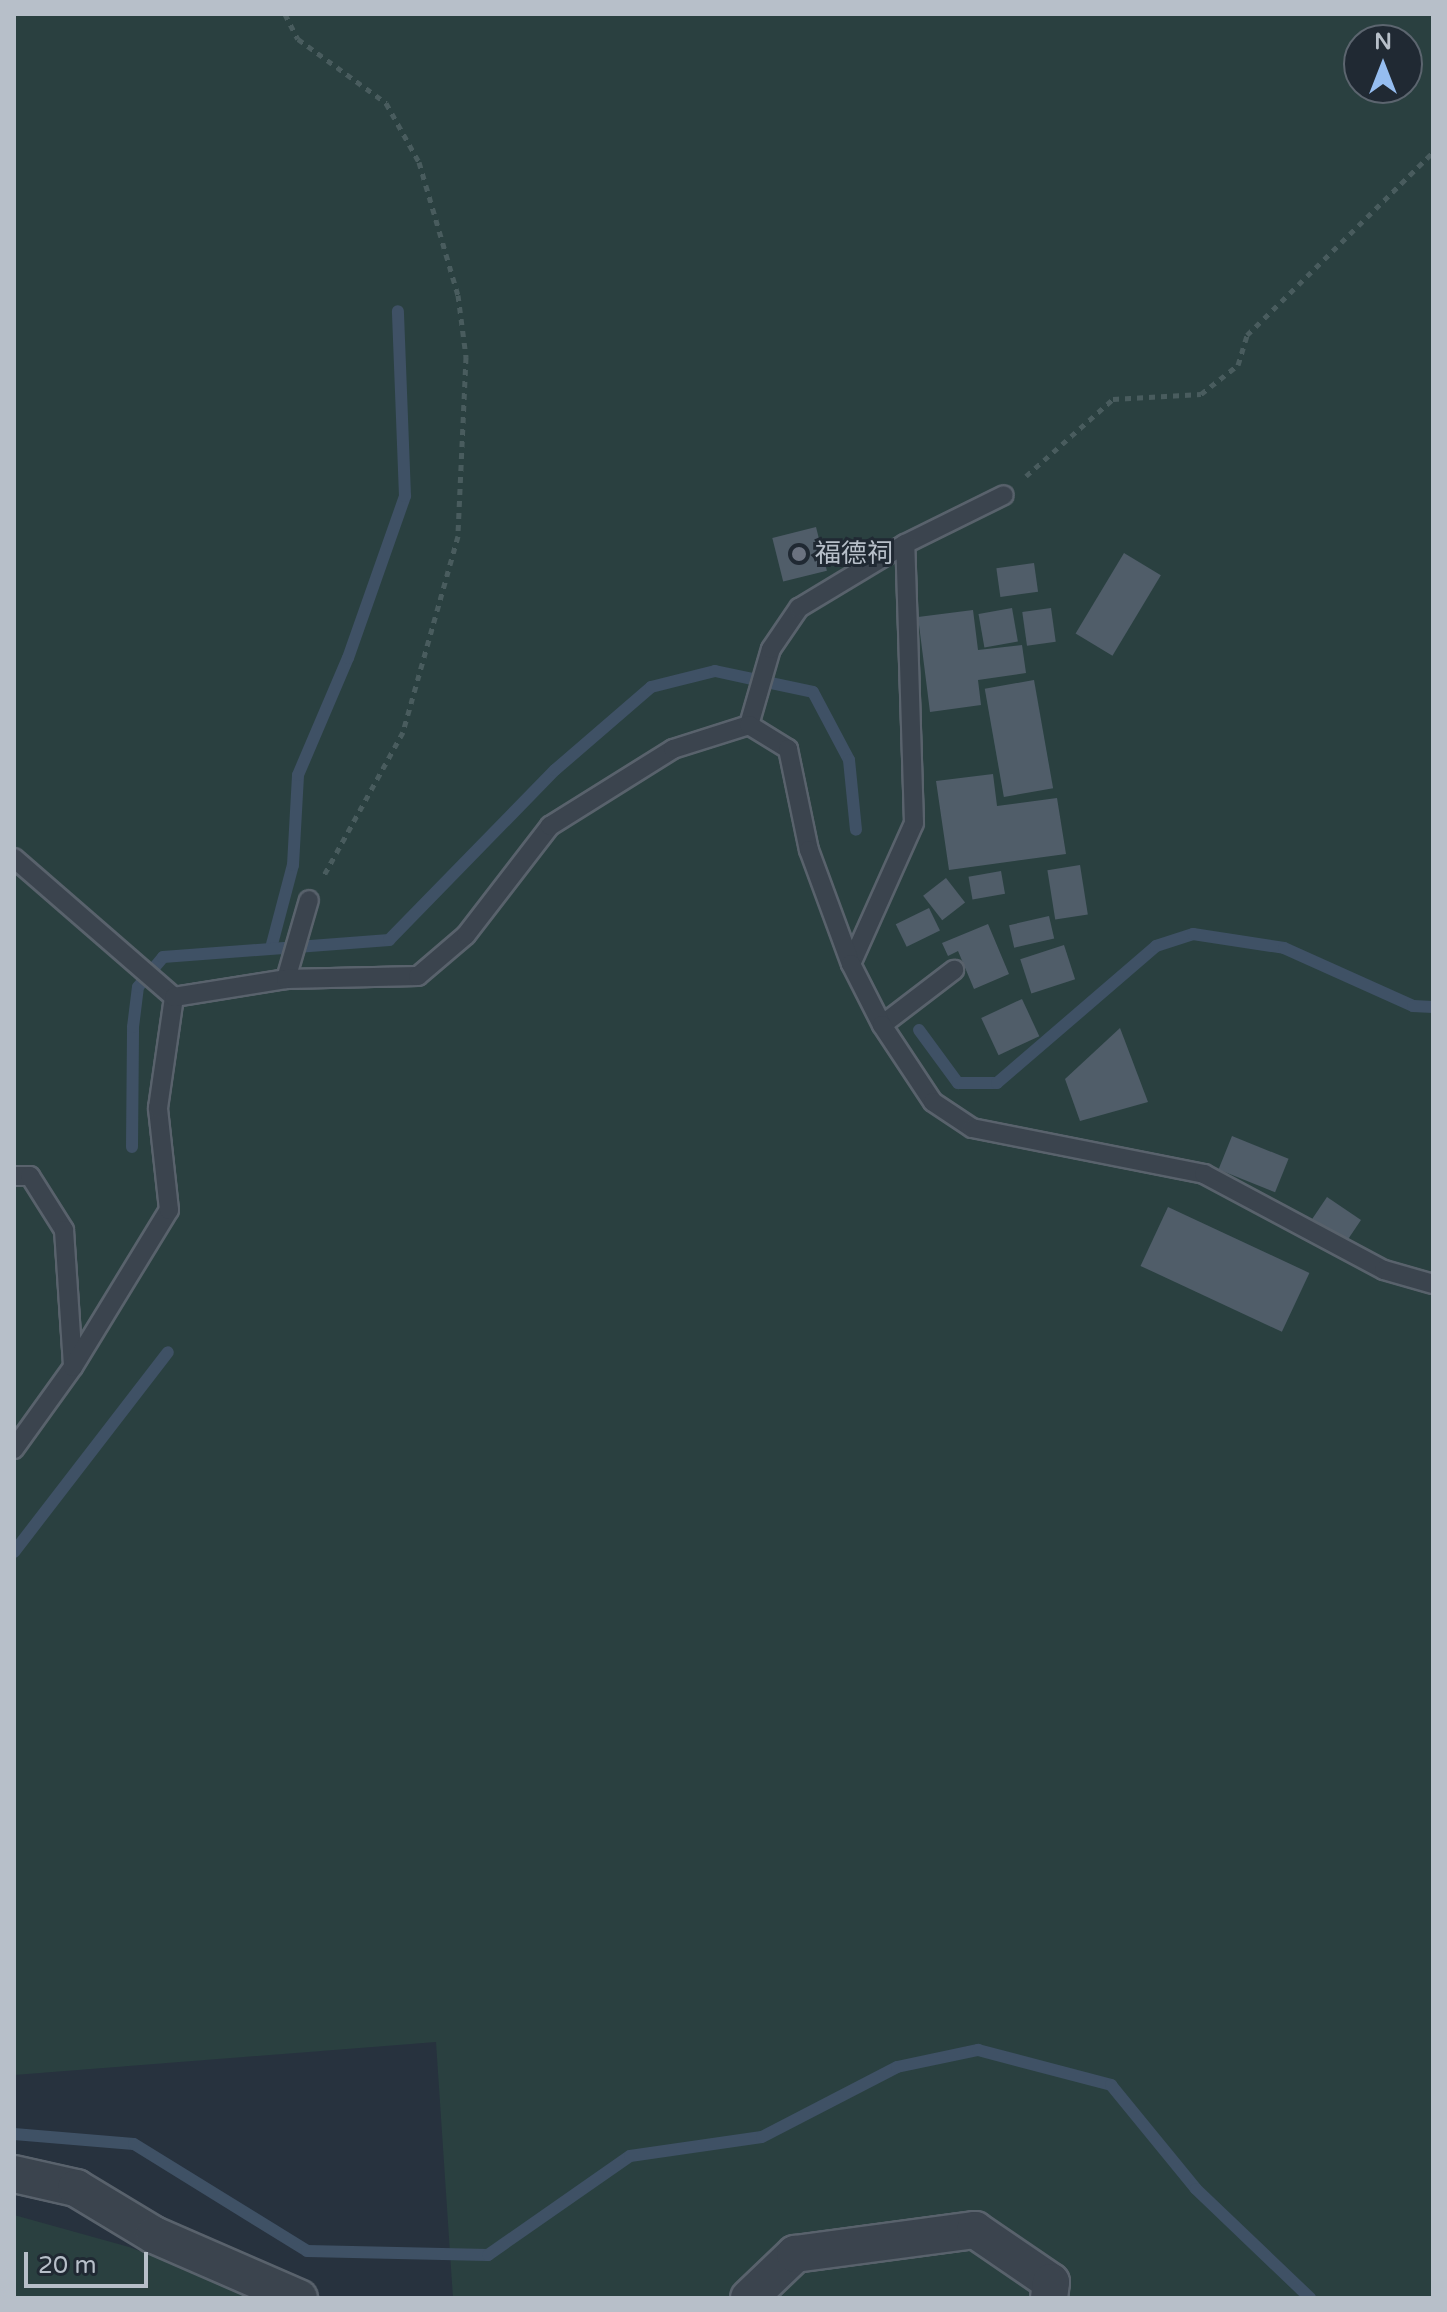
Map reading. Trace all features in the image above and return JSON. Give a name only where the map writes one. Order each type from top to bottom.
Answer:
[{"type":"street","points":[[14,2174],[76,2188],[154,2235],[299,2298]]},
{"type":"street","points":[[749,2298],[795,2254],[975,2230],[1051,2282],[1049,2298]]},
{"type":"lane","points":[[749,725],[771,649],[799,608],[905,544],[1004,495]]},
{"type":"lane","points":[[851,964],[914,823],[905,544]]},
{"type":"lane","points":[[14,858],[174,997],[286,979],[418,976],[466,935],[550,826],[673,749],[749,725],[788,749],[809,850],[851,964],[882,1025],[933,1102],[972,1128],[1204,1174],[1384,1270],[1433,1284]]},
{"type":"lane","points":[[286,979],[309,900]]},
{"type":"lane","points":[[882,1025],[954,970]]},
{"type":"lane","points":[[14,1449],[73,1367],[169,1210],[158,1108],[174,997]]},
{"type":"lane","points":[[14,1176],[30,1176],[64,1230],[73,1367]]},
{"type":"path","points":[[285,14],[298,39],[330,67],[386,103],[419,162],[458,295],[466,357],[458,536],[403,732],[309,900]]},
{"type":"path","points":[[1004,495],[1113,399],[1201,394],[1213,385],[1238,365],[1247,335],[1433,152]]},
{"type":"green space","points":[[14,14],[1433,14],[1433,2298],[453,2298],[436,2042],[14,2075]]},
{"type":"green space","points":[[14,2215],[129,2247],[265,2298],[14,2298]]},
{"type":"building","name":"福德祠","points":[[816,527],[827,571],[783,582],[772,538]]},
{"type":"building","points":[[1124,553],[1161,575],[1112,656],[1076,634]]},
{"type":"building","points":[[1034,563],[1038,592],[1000,597],[996,568]]},
{"type":"building","points":[[1012,608],[1018,641],[984,647],[979,614]]},
{"type":"building","points":[[1051,608],[1056,642],[1027,646],[1022,612]]},
{"type":"building","points":[[973,610],[978,650],[1022,645],[1026,673],[978,680],[981,705],[930,712],[918,617]]},
{"type":"building","points":[[1034,680],[1053,788],[1004,797],[985,689]]},
{"type":"building","points":[[993,774],[997,806],[1057,798],[1066,854],[949,870],[936,781]]},
{"type":"building","points":[[1080,865],[1088,914],[1055,920],[1047,870]]},
{"type":"building","points":[[1001,871],[1005,894],[972,899],[969,877]]},
{"type":"building","points":[[946,878],[965,902],[942,920],[923,896]]},
{"type":"building","points":[[929,908],[940,930],[907,947],[896,924]]},
{"type":"building","points":[[1049,916],[1054,938],[1014,948],[1009,925]]},
{"type":"building","points":[[988,924],[1009,974],[974,989],[958,951],[948,956],[942,943]]},
{"type":"building","points":[[1064,945],[1075,979],[1031,993],[1020,959]]},
{"type":"building","points":[[1022,999],[1039,1036],[999,1055],[981,1018]]},
{"type":"building","points":[[1120,1028],[1148,1102],[1080,1121],[1065,1079]]},
{"type":"building","points":[[1232,1136],[1289,1159],[1275,1192],[1219,1169]]},
{"type":"building","points":[[1327,1197],[1361,1220],[1345,1243],[1311,1220]]},
{"type":"building","points":[[1168,1207],[1309,1273],[1282,1332],[1141,1266]]},
{"type":"waterway","points":[[271,948],[293,865],[298,775],[348,658],[405,496],[398,311]]},
{"type":"waterway","points":[[132,1147],[133,1027],[138,987],[163,957],[389,940],[555,770],[651,687],[715,671],[813,692],[849,760],[856,830]]},
{"type":"waterway","points":[[919,1030],[958,1083],[997,1083],[1156,946],[1193,934],[1284,948],[1413,1006],[1433,1007]]},
{"type":"waterway","points":[[14,1552],[168,1352]]},
{"type":"waterway","points":[[14,2134],[134,2144],[307,2251],[488,2255],[630,2156],[762,2137],[897,2067],[978,2050],[1111,2085],[1196,2189],[1310,2298]]},
{"type":"place","name":"福德祠","points":[[799,554]]}]
